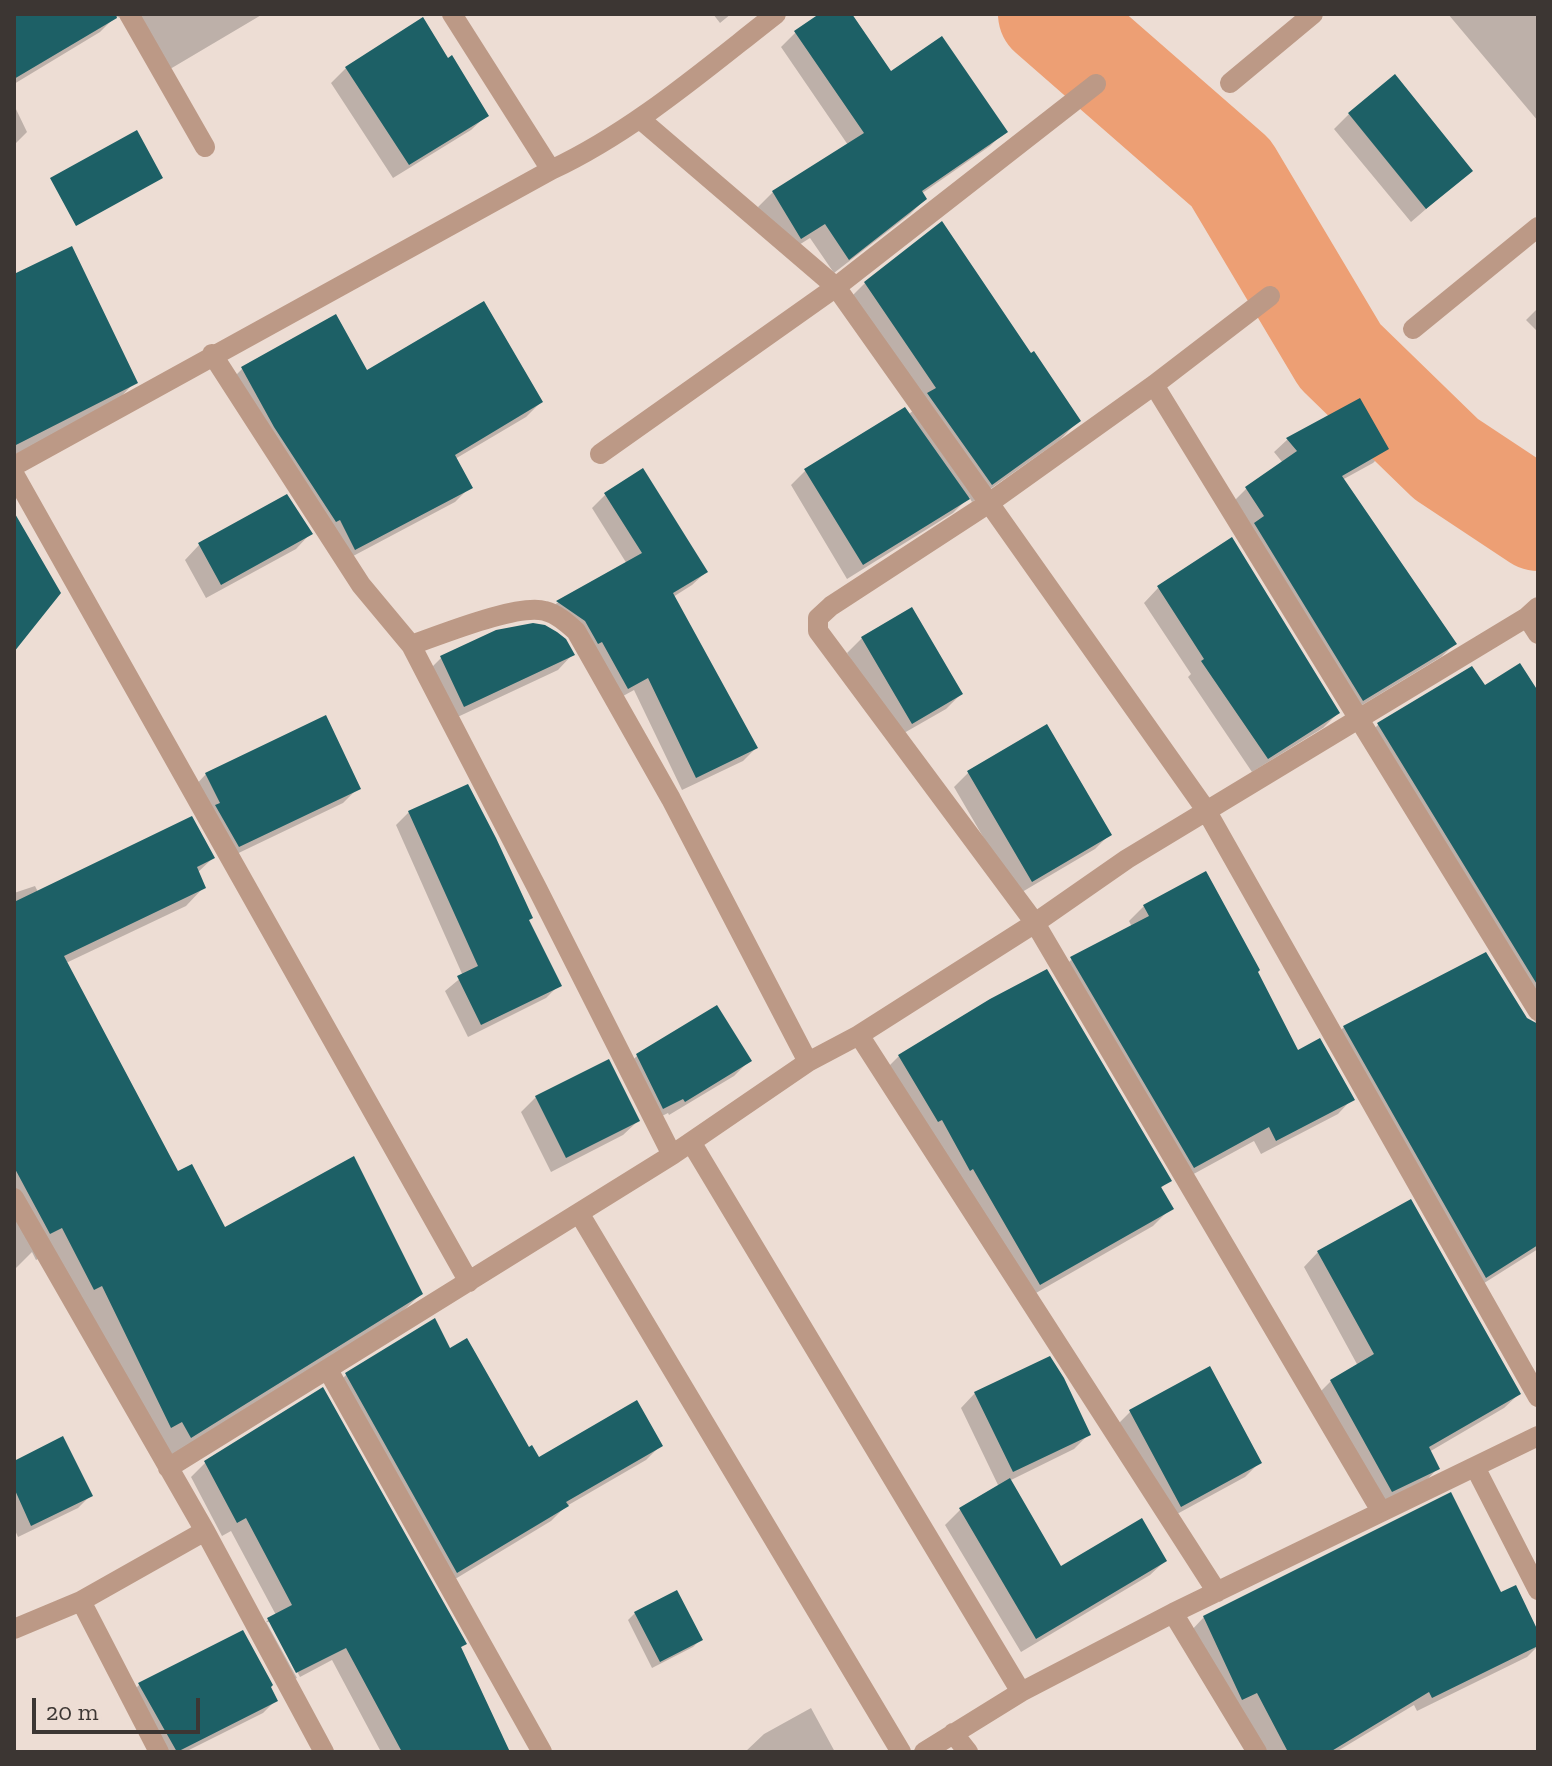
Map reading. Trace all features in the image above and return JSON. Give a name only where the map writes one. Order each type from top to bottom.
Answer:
[{"type":"street","points":[[129,14],[205,147]]},
{"type":"street","points":[[452,14],[551,170]]},
{"type":"street","points":[[14,466],[212,354],[593,150],[640,119],[776,14]]},
{"type":"street","points":[[1230,83],[1313,14]]},
{"type":"street","points":[[600,454],[836,287],[1096,84]]},
{"type":"street","points":[[640,119],[836,287],[1206,810],[1538,1397]]},
{"type":"street","points":[[1413,329],[1538,227]]},
{"type":"street","points":[[1270,296],[1154,385],[989,503],[831,606],[818,618],[818,631],[1035,923],[1381,1511]]},
{"type":"street","points":[[212,354],[361,585],[411,645],[672,1155]]},
{"type":"street","points":[[1154,385],[1538,1011]]},
{"type":"street","points":[[14,474],[469,1282]]},
{"type":"street","points":[[411,645],[522,609],[544,610],[565,620],[576,631],[671,799],[808,1062]]},
{"type":"street","points":[[168,1468],[672,1155],[808,1062],[859,1035],[1035,923],[1127,859],[1358,718],[1534,619]]},
{"type":"street","points":[[859,1035],[1217,1592]]},
{"type":"street","points":[[691,1142],[1021,1692]]},
{"type":"street","points":[[14,1198],[205,1531],[324,1752]]},
{"type":"street","points":[[579,1213],[901,1752]]},
{"type":"street","points":[[328,1370],[542,1752]]},
{"type":"street","points":[[924,1752],[1021,1692],[1173,1613],[1538,1436]]},
{"type":"street","points":[[1475,1467],[1538,1590]]},
{"type":"street","points":[[14,1629],[81,1601],[205,1531]]},
{"type":"street","points":[[81,1601],[159,1752]]},
{"type":"street","points":[[1173,1613],[1257,1752]]},
{"type":"street","points":[[953,1733],[968,1752]]},
{"type":"building","points":[[14,14],[116,14],[117,18],[14,79]]},
{"type":"building","points":[[819,14],[852,14],[891,71],[942,36],[1008,132],[922,191],[927,199],[849,260],[825,224],[801,239],[772,191],[864,133],[794,31]]},
{"type":"building","points":[[423,17],[448,58],[452,55],[489,116],[409,165],[345,67]]},
{"type":"building","points":[[1395,74],[1473,171],[1426,209],[1348,113]]},
{"type":"building","points":[[137,130],[163,178],[76,226],[50,178]]},
{"type":"building","points":[[942,221],[1081,421],[992,485],[927,393],[936,388],[864,282]]},
{"type":"building","points":[[72,246],[138,383],[14,446],[14,274]]},
{"type":"building","points":[[484,301],[543,402],[455,455],[473,488],[355,550],[340,520],[336,522],[274,427],[241,367],[336,314],[367,370]]},
{"type":"building","points":[[1360,398],[1389,449],[1342,476],[1457,644],[1363,701],[1254,523],[1264,516],[1245,487],[1297,451],[1286,438]]},
{"type":"building","points":[[905,407],[970,499],[863,565],[804,469]]},
{"type":"building","points":[[643,468],[708,572],[673,593],[758,748],[696,778],[648,678],[628,689],[602,642],[598,644],[585,621],[556,601],[642,553],[604,493]]},
{"type":"building","points":[[287,494],[313,534],[221,585],[198,543]]},
{"type":"building","points":[[14,512],[61,593],[14,652]]},
{"type":"building","points":[[1232,537],[1340,713],[1268,759],[1201,661],[1204,659],[1157,586]]},
{"type":"building","points":[[912,607],[963,694],[912,724],[861,637]]},
{"type":"building","points":[[533,623],[557,632],[566,639],[575,655],[464,707],[440,656],[496,630]]},
{"type":"building","points":[[1520,663],[1538,691],[1538,986],[1377,723],[1472,666],[1485,685]]},
{"type":"building","points":[[326,715],[361,789],[239,847],[215,805],[220,803],[205,773]]},
{"type":"building","points":[[1047,724],[1112,835],[1032,882],[967,771]]},
{"type":"building","points":[[468,784],[496,838],[533,918],[529,920],[562,986],[481,1025],[457,976],[478,966],[408,811]]},
{"type":"building","points":[[192,816],[215,858],[197,867],[206,888],[64,956],[178,1171],[192,1164],[225,1227],[354,1156],[423,1294],[191,1438],[182,1422],[171,1428],[102,1286],[94,1290],[62,1228],[50,1234],[14,1167],[14,902]]},
{"type":"building","points":[[1206,871],[1260,970],[1258,972],[1298,1050],[1320,1038],[1355,1100],[1276,1141],[1269,1127],[1194,1168],[1070,957],[1149,916],[1143,905]]},
{"type":"building","points":[[1486,952],[1527,1018],[1538,1024],[1538,1245],[1486,1278],[1343,1026]]},
{"type":"building","points":[[1047,969],[1172,1181],[1161,1187],[1174,1209],[1040,1285],[973,1169],[970,1171],[942,1120],[938,1122],[898,1055],[990,999]]},
{"type":"building","points":[[717,1005],[752,1061],[685,1102],[683,1099],[663,1109],[636,1054]]},
{"type":"building","points":[[609,1059],[640,1121],[566,1158],[535,1096]]},
{"type":"building","points":[[1411,1199],[1521,1394],[1429,1447],[1440,1469],[1392,1492],[1330,1380],[1374,1354],[1317,1251]]},
{"type":"building","points":[[435,1318],[450,1348],[467,1338],[529,1447],[532,1445],[539,1457],[637,1400],[663,1446],[566,1502],[569,1506],[457,1573],[345,1373]]},
{"type":"building","points":[[1050,1356],[1091,1435],[1013,1472],[974,1392]]},
{"type":"building","points":[[1210,1366],[1262,1463],[1181,1507],[1129,1410]]},
{"type":"building","points":[[323,1387],[467,1644],[461,1647],[510,1752],[402,1752],[346,1648],[296,1673],[267,1618],[292,1605],[246,1518],[237,1523],[204,1461]]},
{"type":"building","points":[[63,1436],[93,1496],[31,1526],[14,1488],[14,1461]]},
{"type":"building","points":[[1010,1478],[1061,1566],[1142,1518],[1167,1561],[1036,1639],[959,1508]]},
{"type":"building","points":[[1451,1492],[1501,1592],[1516,1585],[1538,1631],[1538,1646],[1432,1698],[1429,1692],[1330,1752],[1288,1752],[1257,1693],[1242,1700],[1203,1616]]},
{"type":"building","points":[[677,1590],[703,1640],[660,1662],[634,1612]]},
{"type":"building","points":[[243,1630],[273,1685],[271,1687],[278,1701],[177,1752],[138,1683]]},
{"type":"waterway","points":[[1049,14],[1231,173],[1340,356],[1446,459],[1538,520]]}]
